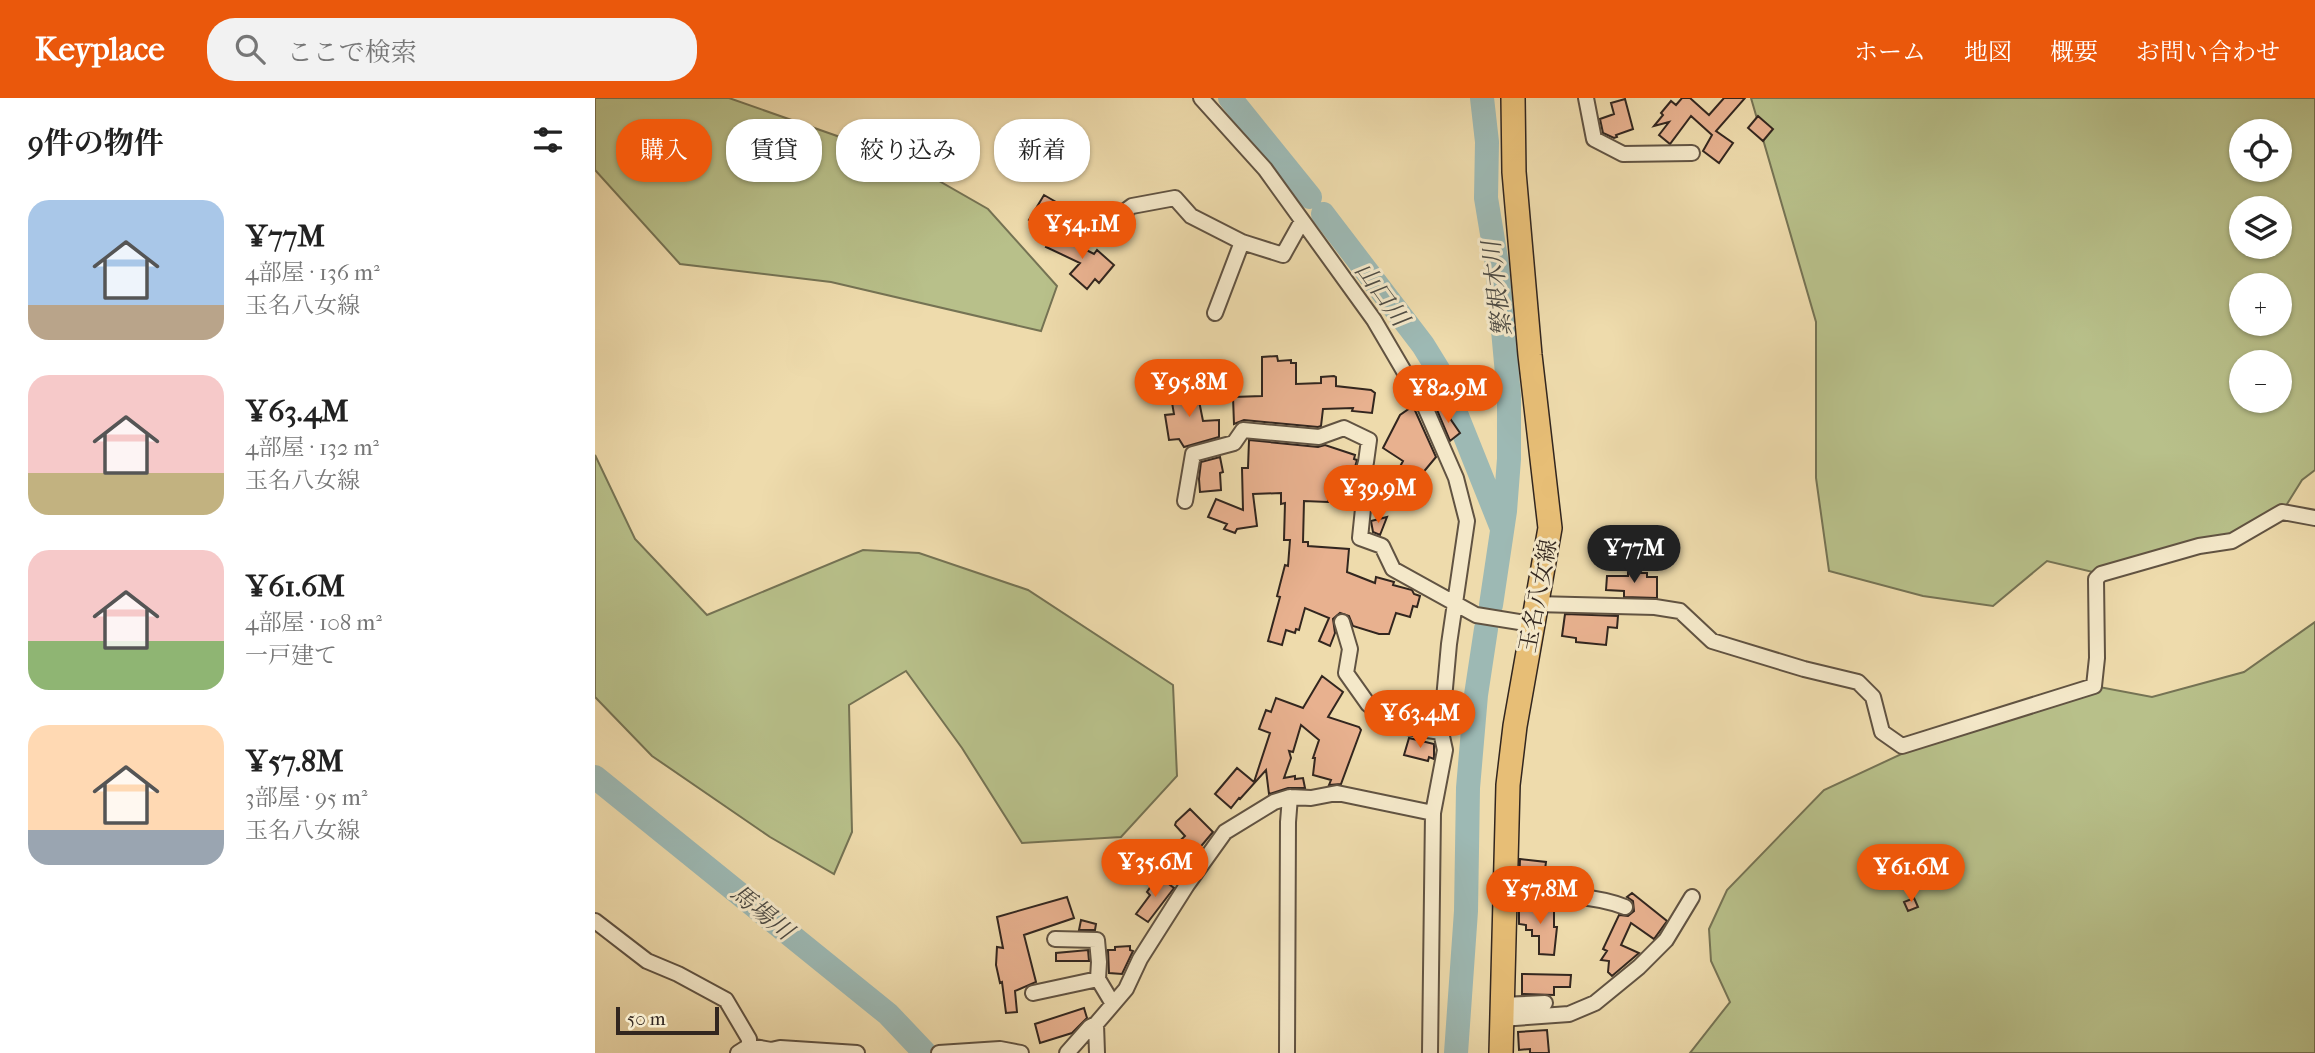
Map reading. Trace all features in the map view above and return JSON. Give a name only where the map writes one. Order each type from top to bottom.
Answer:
[{"type":"main road","name":"玉名八女線","points":[[1501,1053],[1508,785],[1514,726],[1551,528],[1514,172],[1513,98]]},
{"type":"street","points":[[1201,98],[1265,169],[1374,320],[1425,407],[1452,468],[1467,521],[1441,732],[1445,750],[1433,813],[1430,1053]]},
{"type":"street","points":[[1586,98],[1594,139],[1623,154],[1692,153]]},
{"type":"street","points":[[1093,235],[1132,206],[1175,198],[1191,216],[1242,242],[1283,255],[1302,221]]},
{"type":"street","points":[[1215,313],[1242,242]]},
{"type":"street","points":[[1185,501],[1193,454],[1234,443],[1243,430],[1319,437],[1344,428],[1369,440],[1359,486],[1364,499],[1360,538],[1382,546],[1393,569],[1476,615],[1655,607],[1680,611],[1712,641],[1858,682],[1873,697],[1882,732],[1902,746],[2095,686],[2095,579],[2101,574],[2199,546],[2232,541],[2282,512],[2315,518]]},
{"type":"street","points":[[1342,622],[1350,649],[1346,673],[1368,704],[1394,725],[1441,732]]},
{"type":"street","points":[[1067,1053],[1126,989],[1140,960],[1187,885],[1225,832],[1274,802],[1290,797],[1337,793],[1433,813]]},
{"type":"street","points":[[1287,1053],[1290,797]]},
{"type":"street","points":[[1505,894],[1564,896],[1614,902],[1625,906]]},
{"type":"street","points":[[1502,1012],[1569,1014],[1595,1003],[1639,967],[1666,940],[1692,897]]},
{"type":"street","points":[[595,921],[647,961],[726,1000],[749,1039],[748,1051],[780,1048],[857,1053]]},
{"type":"street","points":[[1055,939],[1097,940],[1098,979],[1113,1004]]},
{"type":"street","points":[[1033,993],[1098,979]]},
{"type":"street","points":[[1502,1012],[1545,1003]]},
{"type":"street","points":[[1096,1024],[1097,1053]]},
{"type":"street","points":[[939,1053],[1000,1049],[1021,1053]]},
{"type":"green space","points":[[595,98],[729,98],[789,119],[726,119],[726,182],[822,182],[822,131],[836,136],[836,182],[941,182],[988,209],[1057,286],[1041,331],[831,282],[680,264],[595,170]]},
{"type":"green space","points":[[1751,98],[2315,98],[2315,470],[2302,480],[2282,512],[2232,541],[2101,574],[2047,561],[1993,606],[1923,596],[1829,571],[1816,478],[1816,322]]},
{"type":"green space","points":[[595,455],[635,539],[707,615],[863,550],[919,553],[1028,590],[1173,685],[1177,776],[1121,837],[1022,843],[962,748],[906,671],[849,705],[852,832],[834,874],[770,837],[652,756],[595,697]]},
{"type":"green space","points":[[2315,622],[2315,1053],[1690,1053],[1730,1002],[1711,961],[1709,929],[1727,890],[1824,790],[1951,731],[2094,686],[2152,697],[2244,672]]},
{"type":"building","points":[[1682,98],[1690,98],[1709,115],[1724,98],[1745,98],[1716,131],[1733,143],[1719,163],[1703,151],[1712,135],[1691,116],[1670,144],[1659,135],[1669,122],[1654,126],[1663,115],[1661,113],[1671,101],[1676,105]]},
{"type":"building","points":[[1625,99],[1633,129],[1614,138],[1603,133],[1600,119],[1614,114],[1611,103]]},
{"type":"building","points":[[1758,116],[1773,129],[1763,141],[1748,128]]},
{"type":"building","points":[[1044,195],[1063,206],[1047,231],[1029,220]]},
{"type":"building","points":[[1053,233],[1094,254],[1097,250],[1114,265],[1099,283],[1095,279],[1087,289],[1070,274],[1080,263],[1046,247]]},
{"type":"building","points":[[1277,356],[1278,361],[1291,360],[1291,363],[1296,363],[1296,384],[1321,383],[1321,377],[1334,376],[1336,386],[1371,390],[1375,393],[1372,413],[1352,411],[1353,408],[1323,409],[1321,426],[1318,427],[1244,420],[1234,424],[1233,397],[1262,396],[1262,357]]},
{"type":"building","points":[[1196,386],[1203,421],[1219,420],[1219,437],[1184,447],[1179,439],[1169,440],[1165,415],[1174,414],[1170,391]]},
{"type":"building","points":[[1413,406],[1436,457],[1416,481],[1423,485],[1415,496],[1391,483],[1403,461],[1383,448],[1400,415]]},
{"type":"building","points":[[1439,408],[1460,433],[1450,441],[1437,410]]},
{"type":"building","points":[[1249,440],[1318,447],[1325,445],[1355,455],[1354,459],[1357,460],[1351,481],[1331,476],[1328,502],[1304,501],[1303,542],[1308,542],[1308,546],[1349,549],[1347,572],[1375,583],[1376,577],[1412,590],[1420,596],[1410,617],[1396,613],[1389,634],[1379,634],[1353,626],[1349,616],[1340,613],[1333,619],[1335,633],[1330,646],[1319,641],[1329,618],[1305,608],[1299,630],[1296,629],[1295,633],[1286,630],[1282,645],[1268,641],[1280,597],[1277,596],[1285,565],[1288,566],[1290,540],[1284,540],[1285,503],[1281,504],[1281,493],[1253,494],[1257,526],[1237,529],[1235,533],[1224,529],[1227,524],[1208,517],[1216,499],[1243,510],[1242,468],[1248,468]]},
{"type":"building","points":[[1220,457],[1223,472],[1220,473],[1221,490],[1200,492],[1201,462]]},
{"type":"building","points":[[1373,473],[1391,479],[1382,499],[1373,495],[1369,486]]},
{"type":"building","points":[[1387,517],[1380,535],[1373,532],[1371,521]]},
{"type":"building","points":[[1628,573],[1647,573],[1647,577],[1657,577],[1657,598],[1624,597],[1624,591],[1606,590],[1607,576],[1628,576]]},
{"type":"building","points":[[1565,614],[1618,616],[1617,628],[1608,627],[1606,645],[1576,642],[1576,638],[1562,636]]},
{"type":"building","points":[[1322,676],[1343,692],[1328,717],[1361,730],[1341,784],[1329,785],[1331,780],[1313,775],[1313,758],[1319,740],[1301,725],[1293,752],[1289,751],[1291,758],[1284,778],[1303,778],[1305,788],[1288,788],[1269,794],[1266,770],[1231,808],[1215,794],[1237,768],[1254,782],[1270,733],[1259,729],[1266,710],[1271,712],[1276,698],[1303,708]]},
{"type":"building","points":[[1409,738],[1434,744],[1434,759],[1429,757],[1428,761],[1404,755]]},
{"type":"building","points":[[1190,809],[1213,832],[1187,868],[1186,866],[1183,869],[1174,860],[1177,857],[1170,850],[1185,836],[1175,825]]},
{"type":"building","points":[[1520,859],[1546,862],[1543,885],[1519,885]]},
{"type":"building","points":[[1158,876],[1174,888],[1148,922],[1136,914],[1150,895],[1147,892]]},
{"type":"building","points":[[1632,893],[1667,921],[1654,939],[1631,923],[1621,945],[1639,953],[1612,976],[1608,972],[1609,961],[1601,960],[1607,951],[1603,949],[1619,915],[1628,916],[1634,911],[1633,901],[1627,897]]},
{"type":"building","points":[[1067,897],[1074,918],[1024,935],[1036,982],[1015,991],[1017,1012],[1006,1013],[1002,982],[1000,983],[996,965],[997,947],[1003,948],[997,917]]},
{"type":"building","points":[[1914,898],[1918,907],[1908,911],[1904,902]]},
{"type":"building","points":[[1519,904],[1541,904],[1541,908],[1554,909],[1554,927],[1557,927],[1554,955],[1539,954],[1539,936],[1532,936],[1532,930],[1526,930],[1526,925],[1519,924]]},
{"type":"building","points":[[1081,920],[1096,924],[1095,930],[1079,930]]},
{"type":"building","points":[[1130,946],[1133,951],[1122,974],[1109,973],[1108,950]]},
{"type":"building","points":[[1088,950],[1089,961],[1056,961],[1056,953]]},
{"type":"building","points":[[1522,974],[1571,975],[1570,987],[1554,987],[1554,995],[1522,994]]},
{"type":"building","points":[[1084,1008],[1087,1018],[1072,1033],[1040,1043],[1035,1024]]},
{"type":"building","points":[[1547,1030],[1549,1053],[1519,1050],[1518,1032]]},
{"type":"waterway","name":"山口川","points":[[1230,98],[1310,197]]},
{"type":"waterway","name":"繁根木川","points":[[1482,98],[1487,142],[1486,198],[1497,264],[1509,396],[1509,459],[1505,511],[1491,605]]},
{"type":"waterway","name":"山口川","points":[[1323,214],[1423,345],[1439,371],[1501,526]]},
{"type":"waterway","name":"繁根木川","points":[[1456,1053],[1466,911],[1468,788],[1476,695],[1486,629]]},
{"type":"waterway","name":"馬場川","points":[[595,777],[888,1014],[925,1053]]}]
